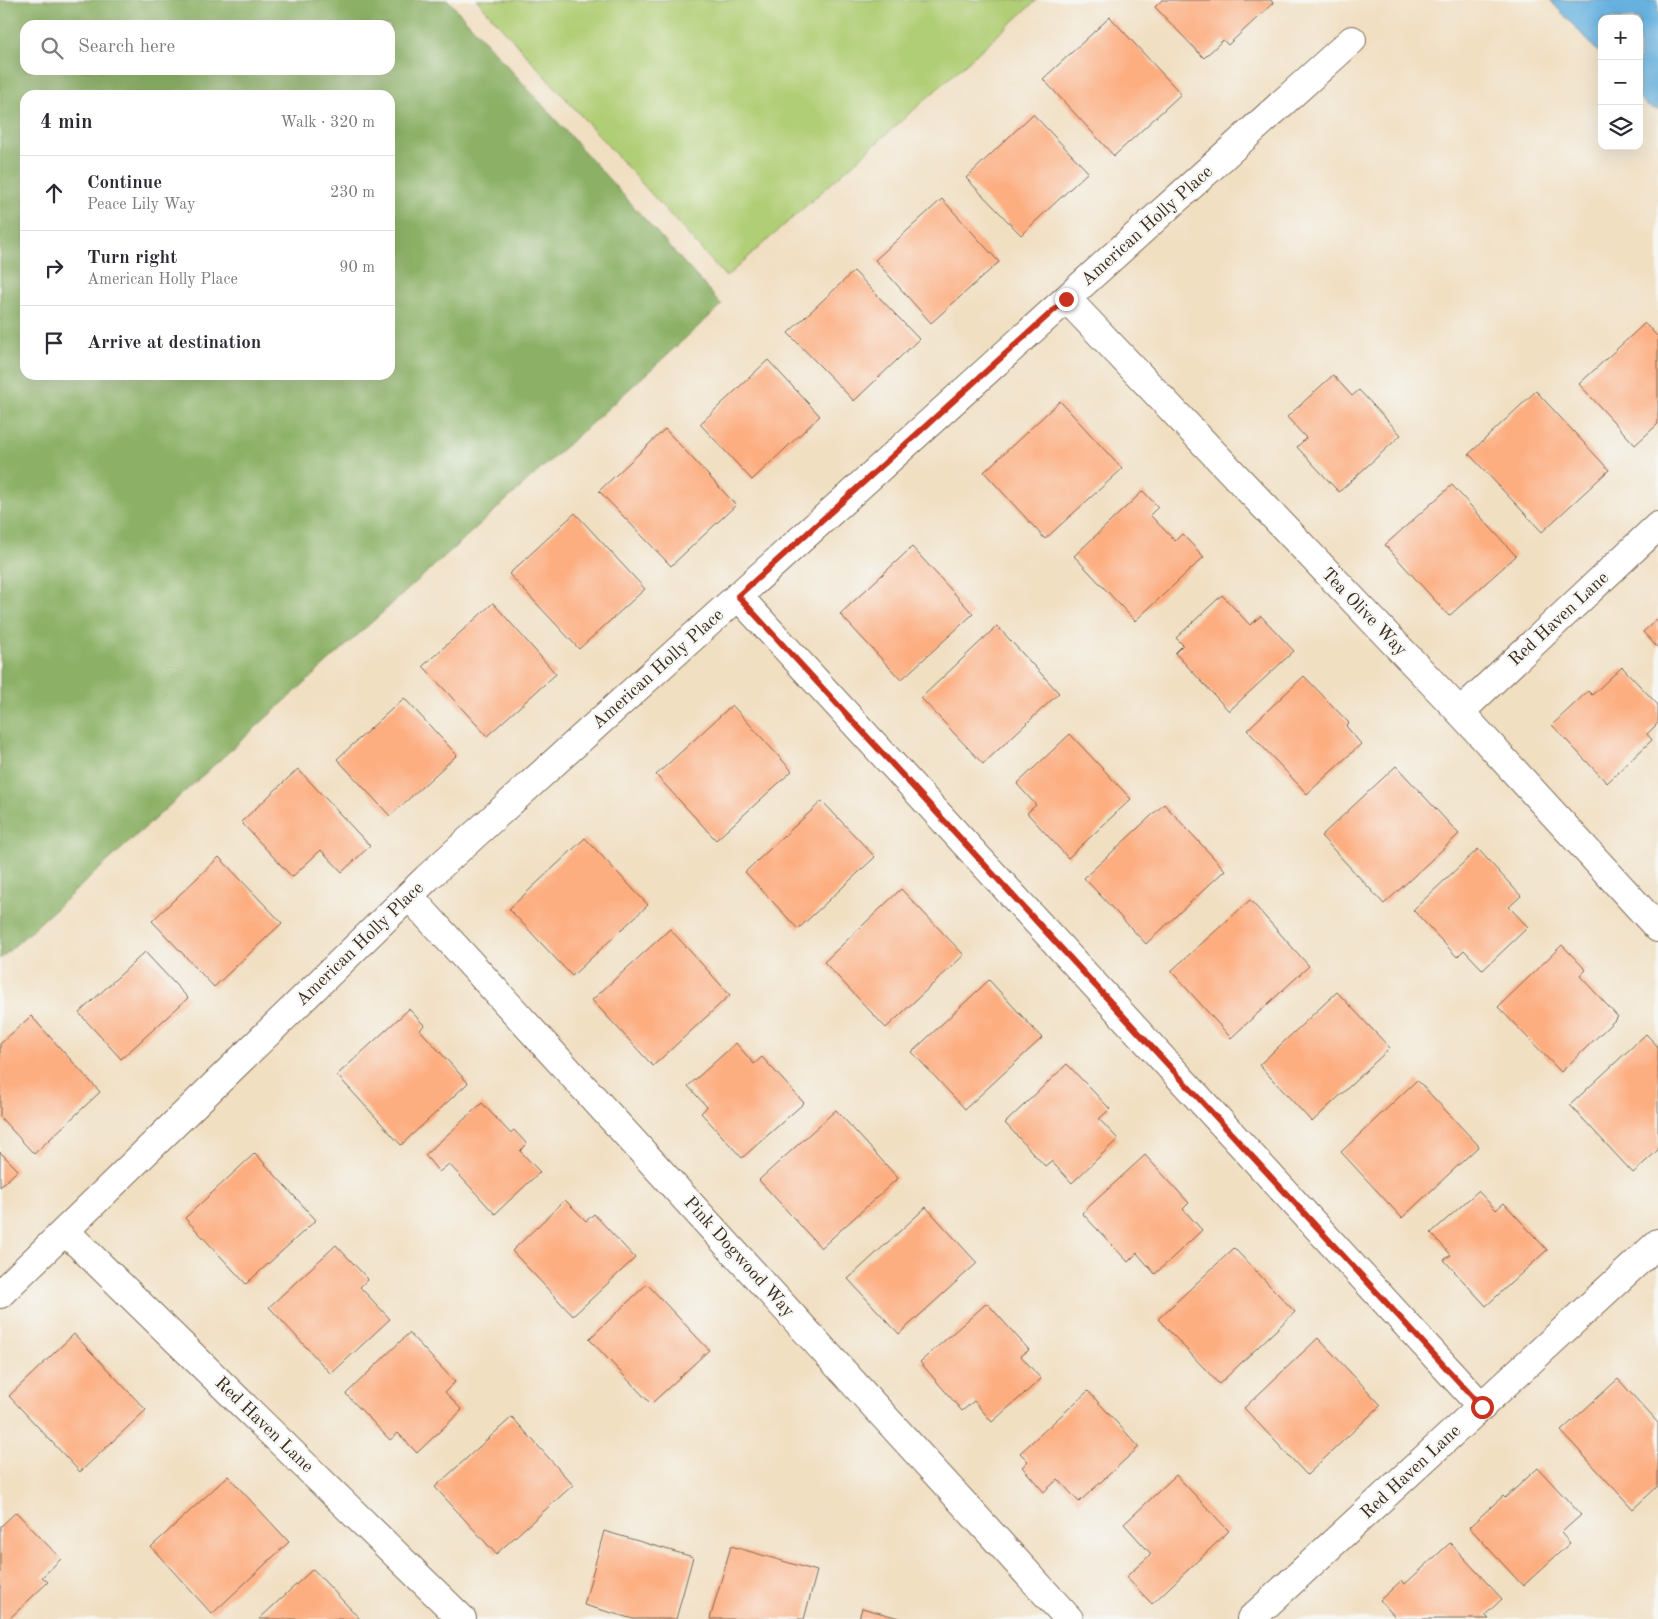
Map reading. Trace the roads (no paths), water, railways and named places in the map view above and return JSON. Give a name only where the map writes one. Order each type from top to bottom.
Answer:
[{"type":"street","name":"American Holly Place","points":[[0,1294],[409,896],[1352,40]]},
{"type":"street","name":"Tea Olive Way","points":[[1066,299],[1460,712],[1658,928]]},
{"type":"street","name":"Red Haven Lane","points":[[1460,712],[1658,526]]},
{"type":"street","points":[[738,596],[1482,1407]]},
{"type":"street","name":"Pink Dogwood Way","points":[[409,896],[1069,1619]]},
{"type":"street","name":"Red Haven Lane","points":[[65,1231],[462,1619]]},
{"type":"street","name":"Red Haven Lane","points":[[1251,1619],[1658,1243]]},
{"type":"water","points":[[1550,0],[1658,0],[1658,110],[1647,106],[1643,102],[1643,15],[1598,15],[1598,52]]}]
